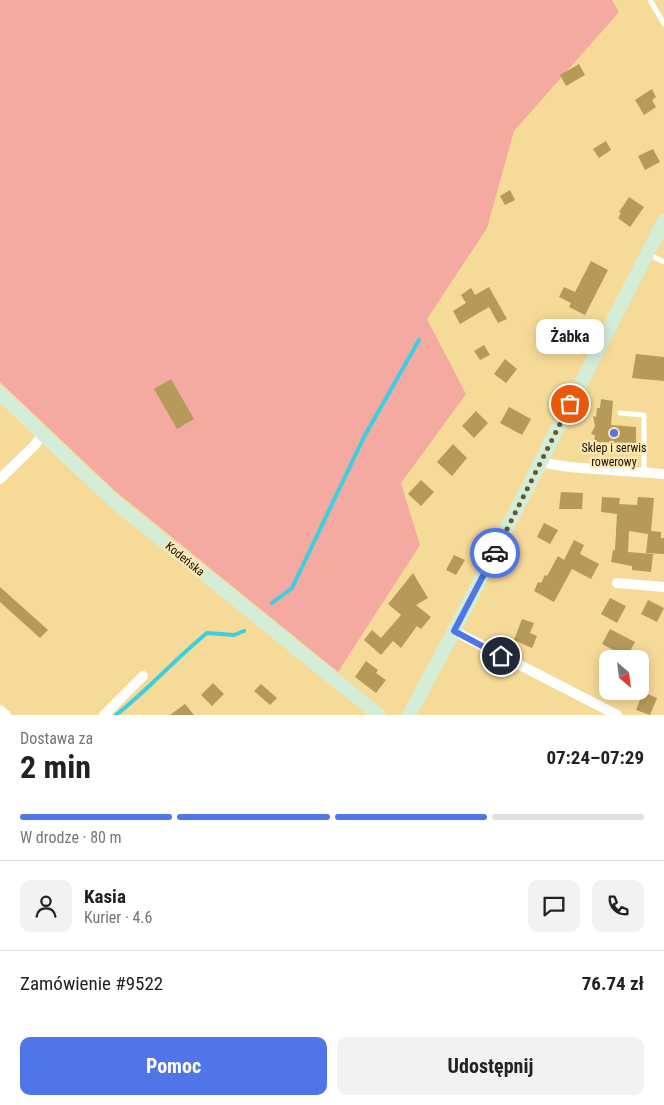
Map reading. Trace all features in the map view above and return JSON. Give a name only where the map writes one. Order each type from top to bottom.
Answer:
[{"type":"main road","points":[[409,715],[664,222]]},
{"type":"main road","name":"Kodeńska","points":[[0,393],[121,507],[379,715]]},
{"type":"street","points":[[0,479],[34,446],[43,434]]},
{"type":"street","points":[[542,461],[569,467],[664,474]]},
{"type":"street","points":[[617,583],[664,587]]},
{"type":"street","points":[[454,631],[617,715]]},
{"type":"street","points":[[104,715],[143,676]]},
{"type":"street","points":[[0,710],[6,715]]},
{"type":"lane","points":[[650,0],[664,24]]},
{"type":"lane","points":[[647,254],[664,262]]},
{"type":"lane","points":[[620,413],[644,415],[644,472]]},
{"type":"shaded area","points":[[0,0],[612,0],[619,12],[514,131],[487,228],[427,319],[466,394],[401,483],[420,545],[338,672],[114,490],[0,382]]},
{"type":"building","points":[[579,64],[585,75],[566,86],[560,75]]},
{"type":"building","points":[[652,89],[656,97],[652,100],[656,107],[644,115],[635,100]]},
{"type":"building","points":[[606,141],[611,150],[599,158],[593,149]]},
{"type":"building","points":[[653,149],[660,162],[645,170],[638,156]]},
{"type":"building","points":[[510,190],[515,200],[505,205],[500,196]]},
{"type":"building","points":[[629,197],[644,207],[630,227],[618,218],[621,213],[619,212]]},
{"type":"building","points":[[591,261],[608,270],[585,315],[569,307],[571,303],[559,297],[564,287],[575,292]]},
{"type":"building","points":[[489,287],[507,319],[498,323],[489,307],[460,324],[453,311],[466,303],[461,295],[471,288],[475,295]]},
{"type":"building","points":[[564,327],[576,333],[568,348],[556,342]]},
{"type":"building","points":[[484,345],[490,355],[480,360],[474,351]]},
{"type":"building","points":[[636,354],[664,357],[664,381],[632,378]]},
{"type":"building","points":[[505,359],[517,369],[506,383],[494,374]]},
{"type":"building","points":[[171,379],[194,419],[177,429],[154,389]]},
{"type":"building","name":"Sklep i serwis rowerowy","points":[[601,399],[613,401],[611,425],[636,427],[636,443],[594,442],[595,435],[591,434],[595,426],[593,416],[596,417]]},
{"type":"building","points":[[509,407],[531,419],[522,435],[500,423]]},
{"type":"building","points":[[476,411],[488,423],[474,438],[462,426]]},
{"type":"building","points":[[453,444],[467,458],[452,476],[437,462]]},
{"type":"building","points":[[421,480],[434,492],[421,506],[408,494]]},
{"type":"building","points":[[561,492],[583,493],[582,509],[559,509]]},
{"type":"building","points":[[602,497],[620,498],[619,504],[637,505],[638,497],[654,498],[651,531],[661,532],[661,538],[664,538],[664,554],[646,553],[648,534],[629,531],[628,552],[653,554],[651,572],[632,570],[632,566],[611,562],[613,550],[615,550],[617,514],[601,512]]},
{"type":"building","points":[[544,523],[558,530],[550,544],[537,537]]},
{"type":"building","points":[[574,540],[584,545],[580,554],[599,564],[591,579],[572,569],[554,602],[534,591],[538,582],[541,583],[545,575],[547,576],[558,556],[564,560]]},
{"type":"building","points":[[454,555],[465,560],[456,575],[446,570]]},
{"type":"building","points":[[413,573],[428,598],[416,605],[431,617],[421,629],[417,626],[401,648],[393,641],[381,655],[364,640],[372,630],[381,638],[401,615],[388,604]]},
{"type":"building","points":[[0,587],[48,630],[40,638],[0,602]]},
{"type":"building","points":[[610,598],[626,606],[617,623],[601,614]]},
{"type":"building","points":[[648,600],[664,608],[657,622],[641,614]]},
{"type":"building","points":[[522,619],[534,623],[530,633],[537,636],[532,648],[514,640]]},
{"type":"building","points":[[610,629],[635,642],[631,650],[613,650],[602,644]]},
{"type":"building","points":[[366,661],[378,670],[376,673],[386,680],[376,693],[355,677]]},
{"type":"building","points":[[213,683],[224,694],[212,706],[201,695]]},
{"type":"building","points":[[261,684],[277,698],[270,705],[254,691]]},
{"type":"building","points":[[649,695],[657,698],[650,715],[636,710],[640,700],[649,700]]},
{"type":"building","points":[[185,704],[194,715],[170,715]]},
{"type":"waterway","points":[[272,603],[292,588],[364,437],[419,340]]},
{"type":"waterway","points":[[116,715],[207,633],[234,635],[244,631]]},
{"type":"way so far","points":[[495,553],[570,404]]},
{"type":"place","name":"Żabka","points":[[570,404]]},
{"type":"place","name":"Sklep i serwis rowerowy","points":[[614,433]]},
{"type":"route","points":[[495,553],[454,631],[501,656]]}]
